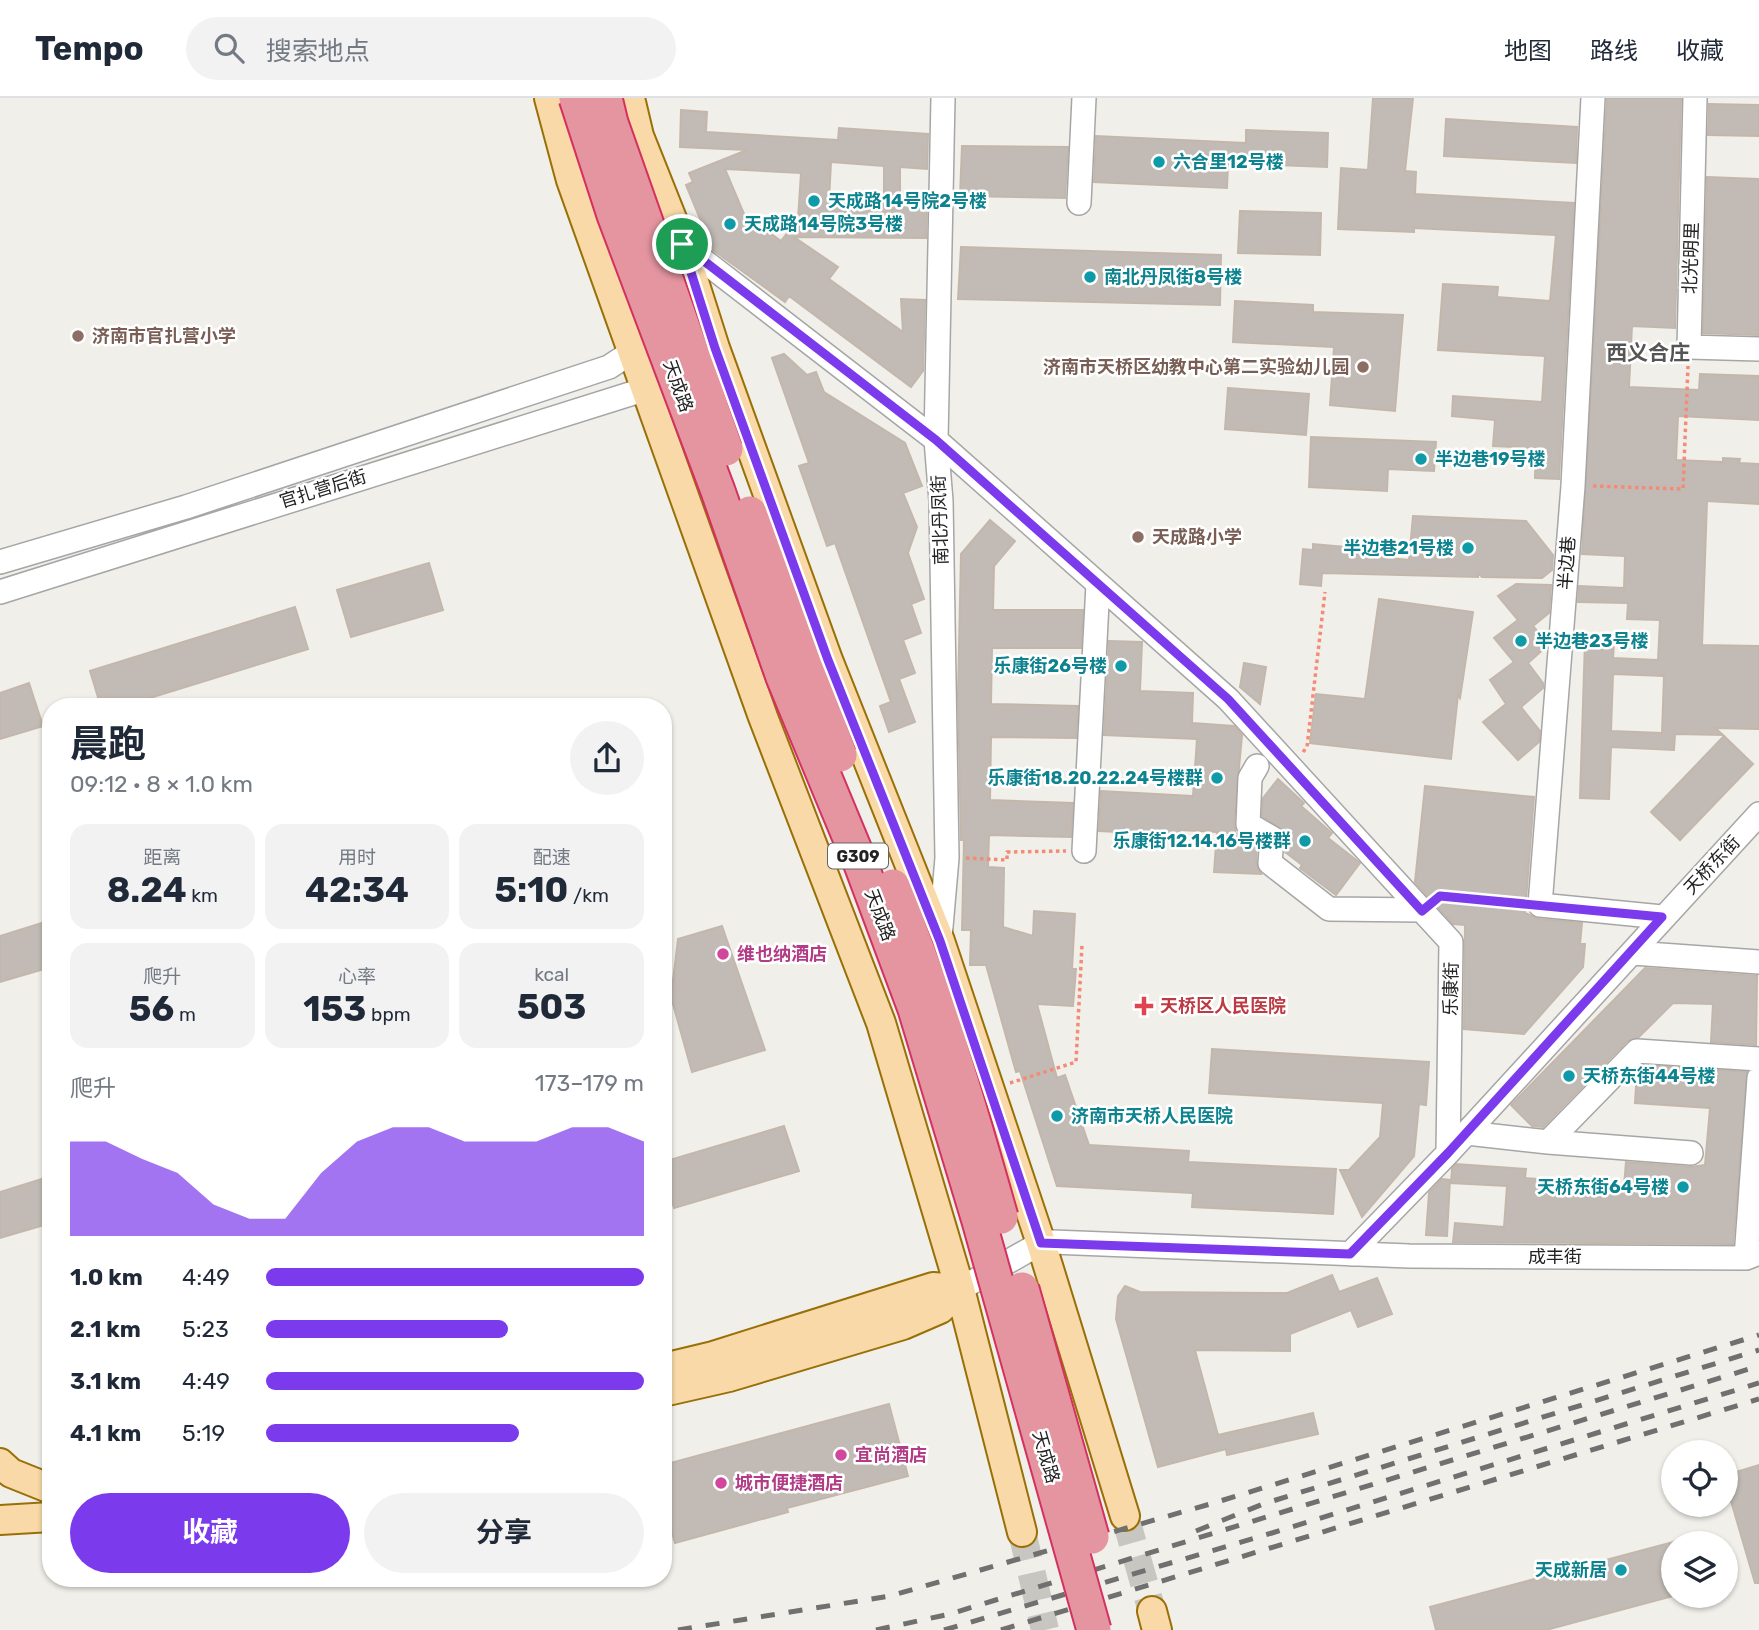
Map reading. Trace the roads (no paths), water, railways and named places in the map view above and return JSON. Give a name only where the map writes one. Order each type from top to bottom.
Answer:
[{"type":"highway","name":"天成路","points":[[576,98],[614,215],[718,491],[783,677],[862,867],[915,1009],[979,1221],[1094,1630]]},
{"type":"highway","name":"天成路","points":[[605,98],[611,123],[718,426],[829,727],[925,963],[949,1035],[1118,1630]]},
{"type":"main road","name":"天成路","points":[[549,98],[571,180],[763,717],[881,1023],[960,1289],[1021,1532]]},
{"type":"main road","points":[[630,98],[639,136],[682,244],[715,348],[828,660],[940,941],[1041,1243],[1125,1516]]},
{"type":"main road","points":[[672,1366],[726,1352],[933,1287],[960,1289]]},
{"type":"main road","points":[[672,1390],[729,1377],[903,1325],[940,1309],[960,1289]]},
{"type":"main road","points":[[0,1462],[11,1473],[42,1485]]},
{"type":"main road","points":[[0,1520],[42,1518]]},
{"type":"street","name":"南北丹凤街","points":[[940,941],[947,858],[941,500],[936,440],[943,98]]},
{"type":"street","points":[[1079,203],[1084,98]]},
{"type":"street","name":"半边巷","points":[[1593,98],[1573,486],[1541,905],[1662,917]]},
{"type":"street","name":"北光明里","points":[[1695,98],[1689,347],[1759,349]]},
{"type":"street","name":"乐康街","points":[[682,244],[936,440],[1228,699],[1451,942],[1448,1153]]},
{"type":"street","name":"官扎营后街","points":[[0,562],[199,503],[609,367],[632,352]]},
{"type":"street","name":"官扎营后街","points":[[0,592],[646,389]]},
{"type":"street","points":[[1084,851],[1098,584]]},
{"type":"street","points":[[1257,766],[1250,778],[1248,824],[1272,838],[1270,863],[1329,909],[1422,911]]},
{"type":"street","name":"天桥东街","points":[[1350,1254],[1448,1153],[1759,814]]},
{"type":"street","points":[[1633,953],[1759,961]]},
{"type":"street","points":[[1548,1142],[1637,1051],[1759,1059]]},
{"type":"street","points":[[1753,1255],[1759,1078]]},
{"type":"street","points":[[1466,1133],[1692,1153]]},
{"type":"street","points":[[960,1289],[1041,1243]]},
{"type":"street","name":"成丰街","points":[[1041,1243],[1350,1254],[1753,1255]]},
{"type":"tunnel","points":[[1125,1516],[1152,1611]]},
{"type":"tunnel","points":[[1022,1532],[1045,1630]]},
{"type":"railway","points":[[678,1630],[890,1596],[1217,1502],[1759,1335]]},
{"type":"railway","points":[[1196,1531],[1263,1504],[1759,1350]]},
{"type":"railway","points":[[876,1630],[950,1614],[1759,1366]]},
{"type":"railway","points":[[944,1630],[1272,1533],[1759,1383]]},
{"type":"railway","points":[[1001,1630],[1759,1399]]},
{"type":"place","name":"六合里12号楼","points":[[1159,162]]},
{"type":"place","name":"天成路14号院2号楼","points":[[814,201]]},
{"type":"place","name":"天成路14号院3号楼","points":[[730,224]]},
{"type":"place","name":"南北丹凤街8号楼","points":[[1090,277]]},
{"type":"place","name":"济南市官扎营小学","points":[[78,336]]},
{"type":"place","name":"济南市天桥区幼教中心第二实验幼儿园","points":[[1363,367]]},
{"type":"place","name":"半边巷19号楼","points":[[1421,459]]},
{"type":"place","name":"天成路小学","points":[[1138,537]]},
{"type":"place","name":"半边巷21号楼","points":[[1468,548]]},
{"type":"place","name":"半边巷23号楼","points":[[1521,641]]},
{"type":"place","name":"乐康街26号楼","points":[[1121,666]]},
{"type":"place","name":"乐康街18.20.22.24号楼群","points":[[1217,778]]},
{"type":"place","name":"乐康街12.14.16号楼群","points":[[1305,841]]},
{"type":"place","name":"维也纳酒店","points":[[723,954]]},
{"type":"place","name":"天桥区人民医院","points":[[1144,1006]]},
{"type":"place","name":"天桥东街44号楼","points":[[1569,1076]]},
{"type":"place","name":"济南市天桥人民医院","points":[[1057,1116]]},
{"type":"place","name":"天桥东街64号楼","points":[[1683,1187]]},
{"type":"place","name":"宜尚酒店","points":[[841,1455]]},
{"type":"place","name":"城市便捷酒店","points":[[721,1483]]},
{"type":"place","name":"天成新居","points":[[1621,1570]]},
{"type":"district","name":"西义合庄","points":[[1648,352]]}]
